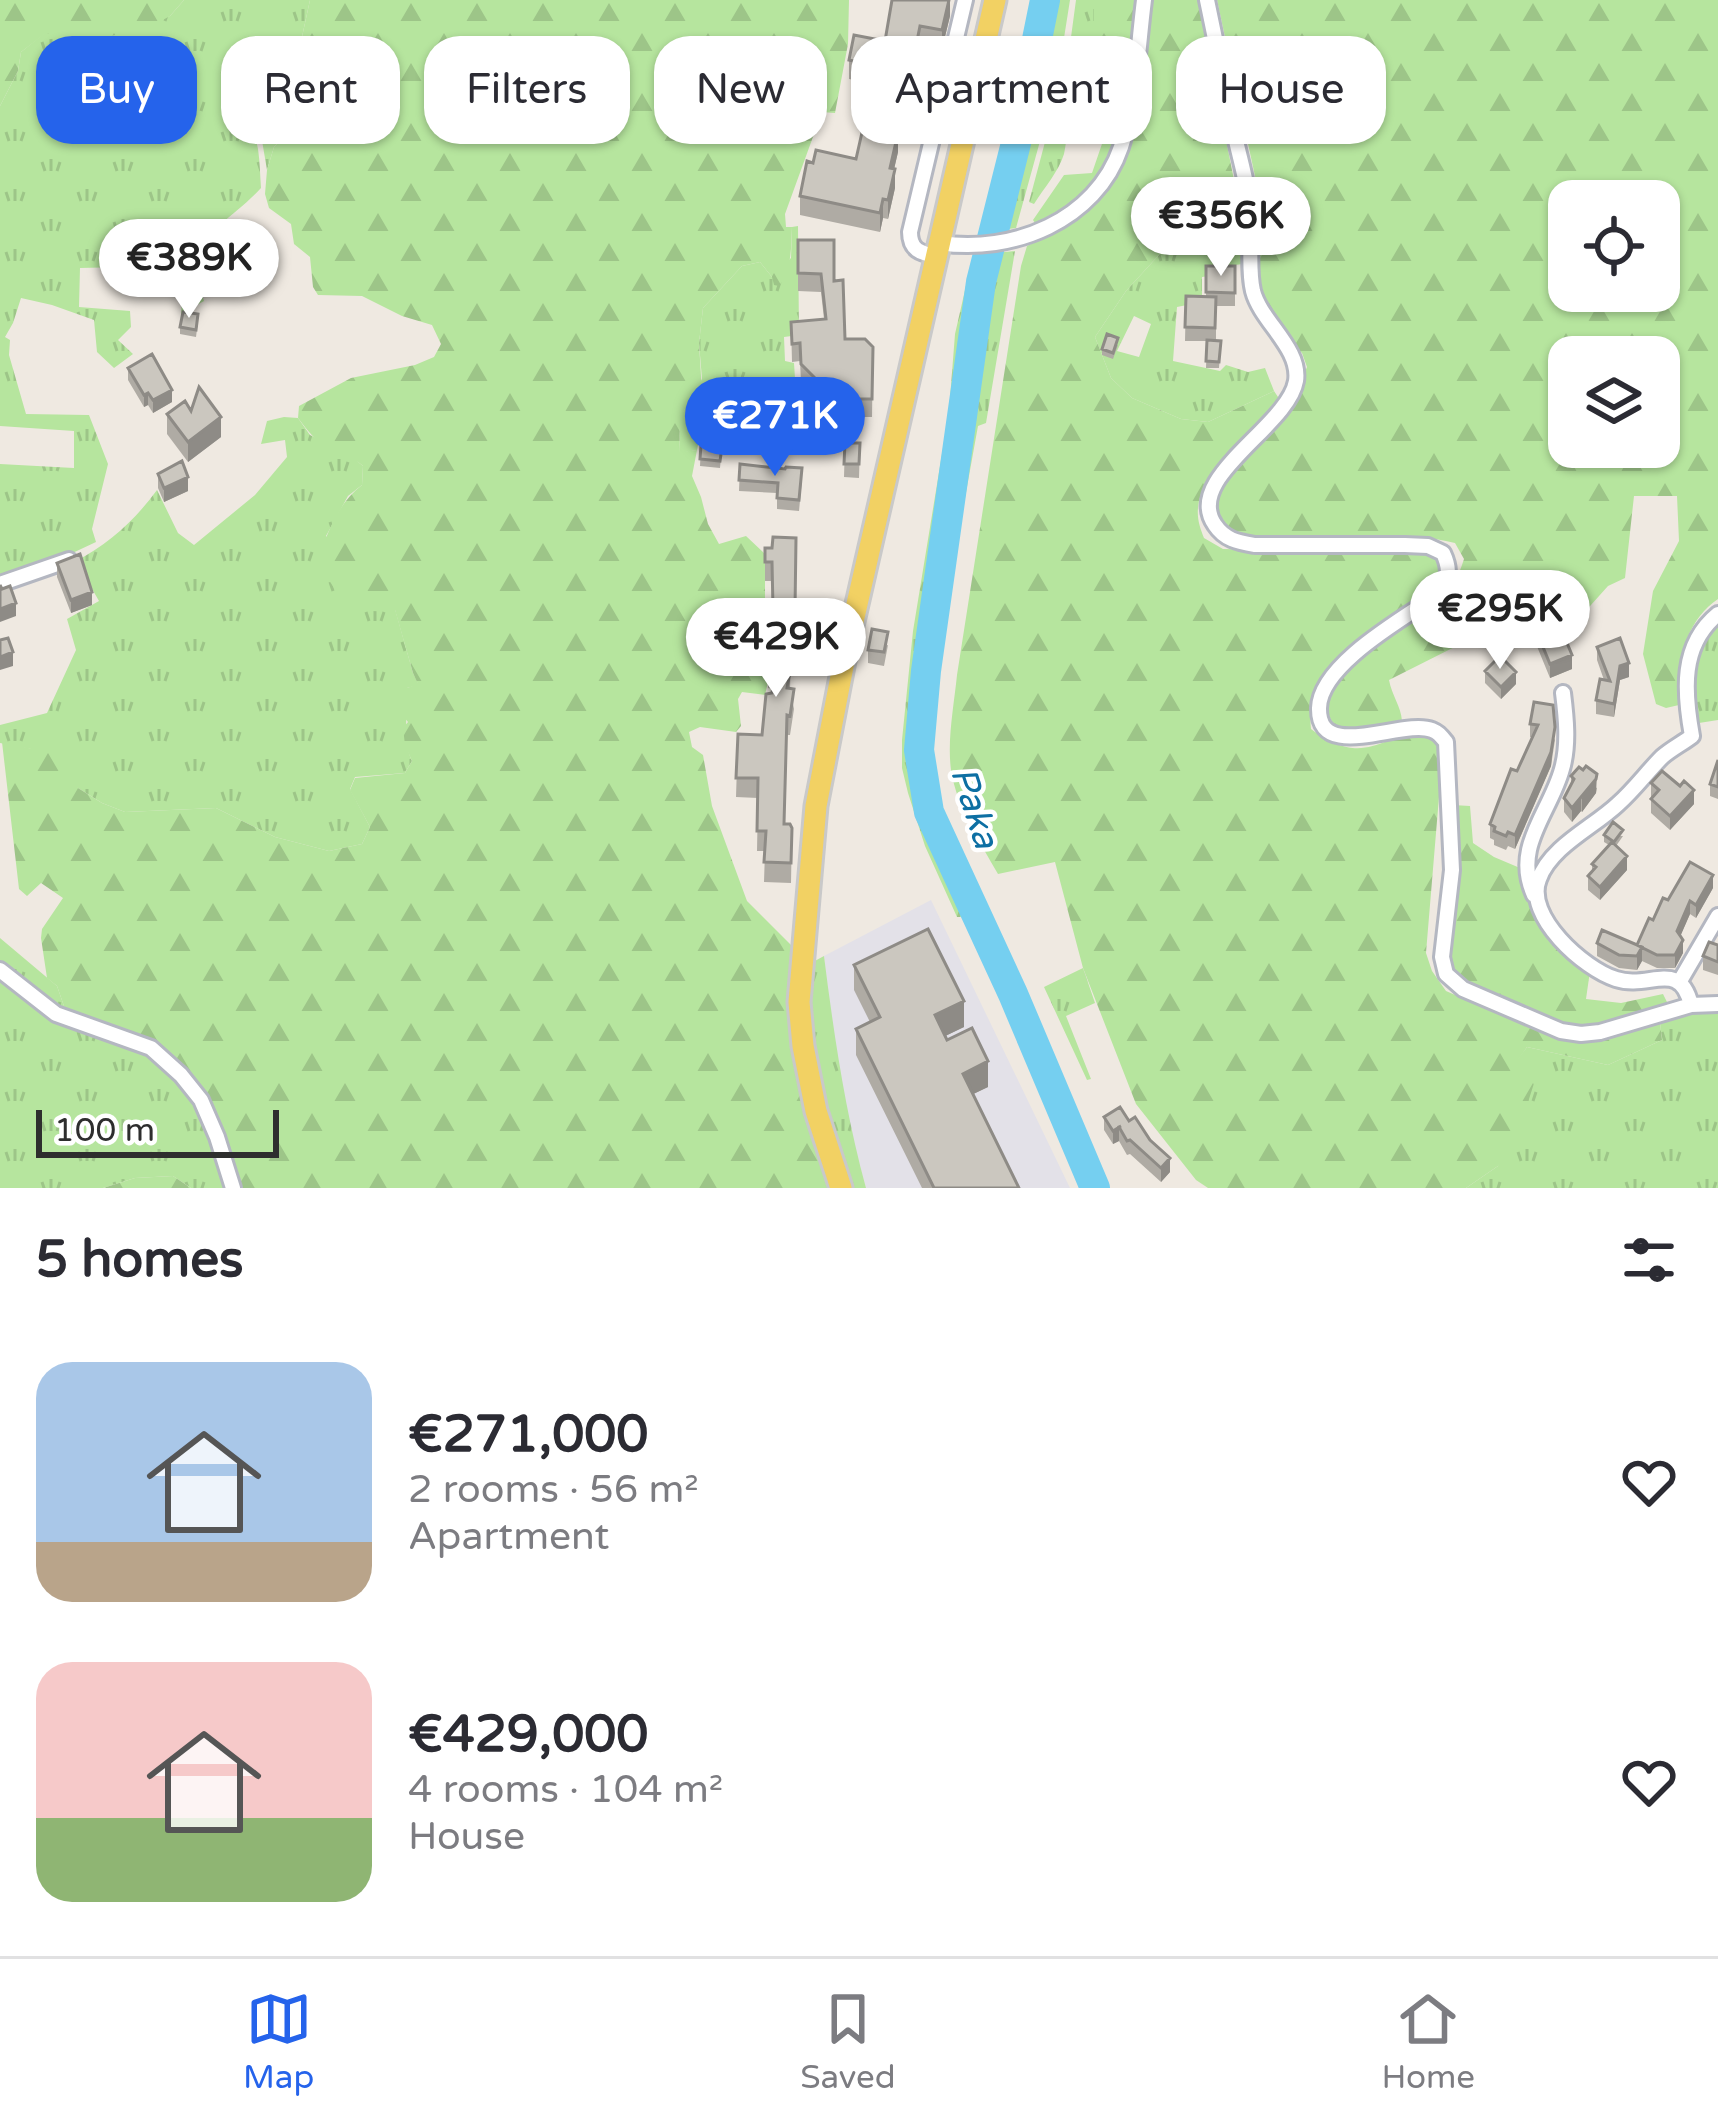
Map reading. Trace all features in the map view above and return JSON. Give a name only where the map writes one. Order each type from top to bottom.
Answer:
[{"type":"main road","points":[[841,1188],[802,1046],[799,1002],[812,835],[844,661],[995,0]]},
{"type":"street","points":[[965,0],[910,232],[914,250],[1017,239],[1055,224],[1088,200],[1119,151],[1127,124],[1144,0]]},
{"type":"street","points":[[1207,0],[1250,206],[1252,287],[1260,310],[1289,351],[1296,382],[1271,422],[1215,482],[1210,520],[1235,542],[1406,544],[1443,553],[1448,580],[1439,594],[1338,668],[1319,706],[1331,734],[1345,738],[1407,727],[1428,728],[1446,742],[1452,870],[1442,957],[1446,974],[1463,989],[1561,1031],[1581,1034],[1691,1005],[1718,1004]]},
{"type":"street","points":[[0,584],[70,560]]},
{"type":"street","points":[[1537,899],[1537,882],[1561,849],[1692,736],[1685,679],[1690,654],[1700,633],[1718,614]]},
{"type":"street","points":[[1563,693],[1567,726],[1562,769],[1526,860],[1528,880],[1544,921],[1563,942],[1614,979],[1680,981],[1691,1005]]},
{"type":"street","points":[[1680,981],[1718,916]]},
{"type":"street","points":[[0,970],[56,1014],[152,1048],[182,1075],[201,1100],[233,1188]]},
{"type":"shaded area","points":[[931,900],[1070,1188],[866,1188],[836,1056],[824,956]]},
{"type":"green space","points":[[0,0],[184,0],[170,16],[145,30],[110,36],[36,36],[21,52],[18,71],[0,106]]},
{"type":"green space","points":[[184,0],[310,0],[302,36],[221,36],[221,144],[257,144],[261,188],[204,246],[199,278],[204,301],[181,314],[184,274],[80,268],[79,307],[130,311],[131,327],[118,340],[133,354],[114,368],[97,352],[94,320],[21,298],[5,337],[10,340],[9,355],[26,414],[89,415],[108,464],[92,529],[96,542],[0,578],[0,464],[74,468],[74,431],[0,426],[0,106],[18,71],[21,52],[36,40],[36,144],[197,144],[197,36],[98,36],[170,16]]},
{"type":"green space","points":[[310,0],[849,0],[848,44],[835,113],[827,112],[827,36],[654,36],[654,144],[810,144],[785,214],[786,227],[792,227],[790,258],[779,286],[760,262],[742,266],[703,308],[702,392],[684,411],[680,452],[697,450],[692,476],[719,544],[746,536],[765,554],[765,615],[737,622],[733,661],[770,673],[765,695],[742,692],[738,699],[741,726],[736,732],[700,727],[689,732],[692,747],[703,755],[712,806],[747,901],[792,946],[794,1066],[831,1188],[239,1188],[210,1106],[187,1070],[155,1042],[65,1009],[57,986],[47,978],[42,929],[63,898],[41,883],[27,896],[19,889],[2,742],[72,758],[78,788],[125,812],[216,808],[275,837],[329,851],[362,844],[370,827],[350,790],[355,778],[405,773],[412,761],[403,728],[408,722],[398,705],[397,691],[398,686],[418,684],[395,610],[365,610],[346,602],[318,561],[340,510],[362,485],[363,466],[325,447],[298,418],[299,406],[351,378],[415,365],[434,357],[441,344],[432,325],[362,296],[318,295],[310,257],[294,244],[291,224],[269,208],[265,194],[267,170],[277,144],[400,144],[400,36],[302,36]]},
{"type":"green space","points":[[1051,0],[1070,0],[1064,36],[1046,36]]},
{"type":"green space","points":[[1076,0],[1094,0],[1095,36],[1071,36]]},
{"type":"green space","points":[[1094,0],[1137,0],[1132,36],[1094,36]]},
{"type":"green space","points":[[1150,0],[1198,0],[1205,36],[1176,36],[1176,144],[1227,144],[1242,264],[1223,267],[1224,254],[1179,233],[1126,291],[1095,337],[1111,378],[1132,398],[1181,419],[1208,422],[1274,391],[1280,400],[1217,466],[1201,494],[1198,516],[1204,538],[1223,549],[1431,553],[1444,558],[1447,574],[1358,640],[1322,678],[1312,701],[1311,729],[1331,741],[1360,748],[1433,734],[1443,749],[1426,953],[1446,991],[1538,1031],[1569,1039],[1594,1039],[1660,1022],[1662,1040],[1608,1065],[1527,1047],[1518,1060],[1536,1077],[1515,1143],[1498,1166],[1466,1188],[1208,1188],[1196,1180],[1136,1104],[1083,968],[1055,862],[998,874],[954,784],[950,747],[957,675],[1021,266],[1027,246],[1073,218],[1112,180],[1120,144],[1152,144],[1152,36],[1142,36]]},
{"type":"green space","points":[[1217,0],[1718,0],[1718,599],[1697,620],[1684,646],[1679,705],[1656,704],[1643,654],[1653,591],[1679,541],[1677,496],[1634,496],[1625,578],[1608,586],[1582,615],[1564,592],[1389,680],[1402,721],[1355,732],[1338,728],[1328,709],[1332,687],[1368,652],[1441,600],[1464,559],[1455,543],[1417,537],[1274,538],[1249,536],[1224,525],[1215,505],[1220,487],[1281,418],[1307,367],[1302,353],[1285,340],[1259,295],[1258,190],[1248,144],[1386,144],[1386,36],[1225,36]]},
{"type":"green space","points":[[263,144],[277,144],[274,147],[267,170]]},
{"type":"green space","points":[[1025,144],[1039,144],[1016,228],[1001,230]]},
{"type":"green space","points":[[1044,144],[1065,144],[1055,173],[1034,204],[1029,202]]},
{"type":"green space","points":[[1102,144],[1115,144],[1087,190],[1035,223],[1064,175],[1092,173]]},
{"type":"green space","points":[[798,226],[799,335],[784,337],[785,361],[794,363],[796,394],[787,394],[785,379],[746,386],[732,416],[703,419],[697,450],[680,453],[679,419],[702,379],[703,308],[742,266],[760,262],[772,277],[791,258],[792,227]]},
{"type":"green space","points":[[1179,233],[1225,254],[1223,267],[1202,277],[1202,302],[1177,307],[1173,361],[1220,371],[1226,365],[1248,372],[1265,368],[1274,391],[1208,422],[1181,419],[1132,398],[1111,378],[1095,337],[1126,291]],"holes":[[[1134,316],[1151,324],[1139,357],[1117,351]]]},
{"type":"green space","points":[[1015,251],[986,423],[978,426],[965,498],[955,503],[995,253]]},
{"type":"green space","points":[[982,253],[926,612],[911,742],[920,797],[967,917],[957,917],[925,846],[908,793],[902,740],[913,631],[949,411],[955,334],[973,255]]},
{"type":"green space","points":[[298,418],[310,435],[363,466],[362,485],[348,496],[326,536],[395,609],[419,685],[407,688],[406,735],[412,761],[405,773],[355,777],[350,789],[370,827],[362,844],[329,851],[275,837],[216,808],[125,812],[78,788],[31,749],[0,743],[0,725],[47,713],[76,650],[67,619],[99,601],[76,561],[121,530],[157,490],[178,533],[194,545],[255,495],[287,457],[285,440],[261,444],[267,421]]},
{"type":"green space","points":[[1718,619],[1718,720],[1699,723],[1693,703],[1695,663]]},
{"type":"green space","points":[[1453,805],[1470,806],[1473,843],[1520,868],[1529,903],[1543,928],[1590,971],[1586,999],[1621,1003],[1663,994],[1668,1004],[1573,1030],[1467,985],[1451,969],[1447,949]]},
{"type":"green space","points":[[0,938],[57,986],[65,1009],[0,962]]},
{"type":"green space","points":[[824,956],[841,1073],[866,1188],[851,1188],[812,1045],[811,963]]},
{"type":"green space","points":[[1083,968],[1095,1003],[1066,1016],[1091,1079],[1087,1080],[1044,987]]},
{"type":"green space","points":[[0,979],[40,1008],[153,1054],[173,1071],[201,1114],[227,1188],[191,1188],[173,1176],[135,1178],[103,1188],[0,1188]]},
{"type":"green space","points":[[1718,1009],[1718,1188],[1466,1188],[1498,1166],[1517,1060],[1527,1047],[1608,1065],[1662,1040],[1660,1022],[1686,1010]]},
{"type":"green space","points":[[173,1176],[191,1188],[103,1188],[135,1178]]},
{"type":"building","points":[[892,0],[949,0],[942,30],[920,26],[918,36],[886,36]]},
{"type":"building","points":[[859,144],[895,144],[890,168],[895,169],[880,213],[800,196],[807,161],[813,163],[816,150],[856,159]]},
{"type":"building","points":[[798,240],[834,240],[834,281],[843,280],[845,339],[865,339],[873,347],[872,399],[815,399],[815,378],[801,364],[800,343],[792,344],[791,322],[826,319],[821,274],[798,273]]},
{"type":"building","points":[[1206,266],[1235,266],[1235,293],[1206,292]]},
{"type":"building","points":[[1186,296],[1216,297],[1215,328],[1185,327]]},
{"type":"building","points":[[183,312],[198,314],[196,330],[180,327]]},
{"type":"building","points":[[1107,334],[1118,338],[1113,353],[1102,349]]},
{"type":"building","points":[[1207,340],[1221,341],[1219,362],[1206,361]]},
{"type":"building","points":[[152,354],[172,390],[153,400],[148,393],[144,395],[128,368]]},
{"type":"building","points":[[199,387],[221,417],[188,442],[167,414],[185,401],[191,411]]},
{"type":"building","points":[[749,390],[775,396],[769,419],[777,426],[768,436],[756,426],[736,421]]},
{"type":"building","points":[[845,443],[860,443],[859,464],[844,464]]},
{"type":"building","points":[[701,445],[722,447],[720,461],[700,459]]},
{"type":"building","points":[[182,461],[188,477],[164,488],[158,474]]},
{"type":"building","points":[[740,464],[802,468],[799,500],[777,498],[778,483],[739,480]]},
{"type":"building","points":[[773,537],[796,538],[795,610],[822,610],[822,634],[788,634],[792,660],[787,688],[794,689],[787,715],[784,824],[792,828],[791,863],[764,862],[766,831],[757,831],[758,778],[736,778],[738,734],[762,735],[766,694],[772,693],[775,670],[768,669],[770,652],[753,650],[753,609],[773,609],[772,562],[765,562],[765,548],[772,548]]},
{"type":"building","points":[[80,554],[92,592],[71,600],[57,563]]},
{"type":"building","points":[[0,585],[2,589],[10,586],[16,603],[0,609]]},
{"type":"building","points":[[1559,615],[1572,655],[1550,664],[1536,630]]},
{"type":"building","points":[[872,629],[888,632],[884,652],[868,650]]},
{"type":"building","points":[[8,638],[13,652],[0,657],[0,640]]},
{"type":"building","points":[[1620,638],[1629,663],[1620,666],[1614,704],[1596,700],[1600,679],[1610,681],[1597,647]]},
{"type":"building","points":[[1500,656],[1516,672],[1501,687],[1485,671]]},
{"type":"building","points":[[1534,702],[1553,705],[1551,752],[1515,835],[1508,832],[1506,836],[1490,824],[1511,769],[1517,771],[1538,725],[1530,724]]},
{"type":"building","points":[[1718,760],[1718,787],[1710,784]]},
{"type":"building","points":[[1586,766],[1597,774],[1596,779],[1572,808],[1564,798],[1574,779],[1571,776]]},
{"type":"building","points":[[1662,771],[1680,786],[1684,781],[1694,790],[1670,816],[1651,799],[1659,790],[1651,783]]},
{"type":"building","points":[[1613,822],[1623,830],[1614,842],[1604,835]]},
{"type":"building","points":[[1612,842],[1627,856],[1600,887],[1588,876],[1596,867],[1592,864]]},
{"type":"building","points":[[1690,862],[1713,875],[1696,905],[1690,901],[1677,931],[1683,940],[1675,955],[1657,955],[1637,945],[1649,918],[1653,920],[1663,898],[1668,900]]},
{"type":"building","points":[[928,929],[964,1001],[935,1015],[947,1040],[972,1028],[988,1061],[963,1074],[1019,1188],[934,1188],[856,1029],[880,1017],[854,965]]},
{"type":"building","points":[[1602,930],[1642,947],[1637,956],[1619,955],[1597,943]]},
{"type":"building","points":[[1709,942],[1718,945],[1718,962],[1703,956]]},
{"type":"building","points":[[1120,1107],[1129,1121],[1135,1117],[1170,1158],[1161,1168],[1127,1141],[1119,1127],[1113,1131],[1104,1117]]},
{"type":"waterway","name":"Paka","points":[[1045,0],[981,282],[919,750],[929,812],[1095,1188]]}]
